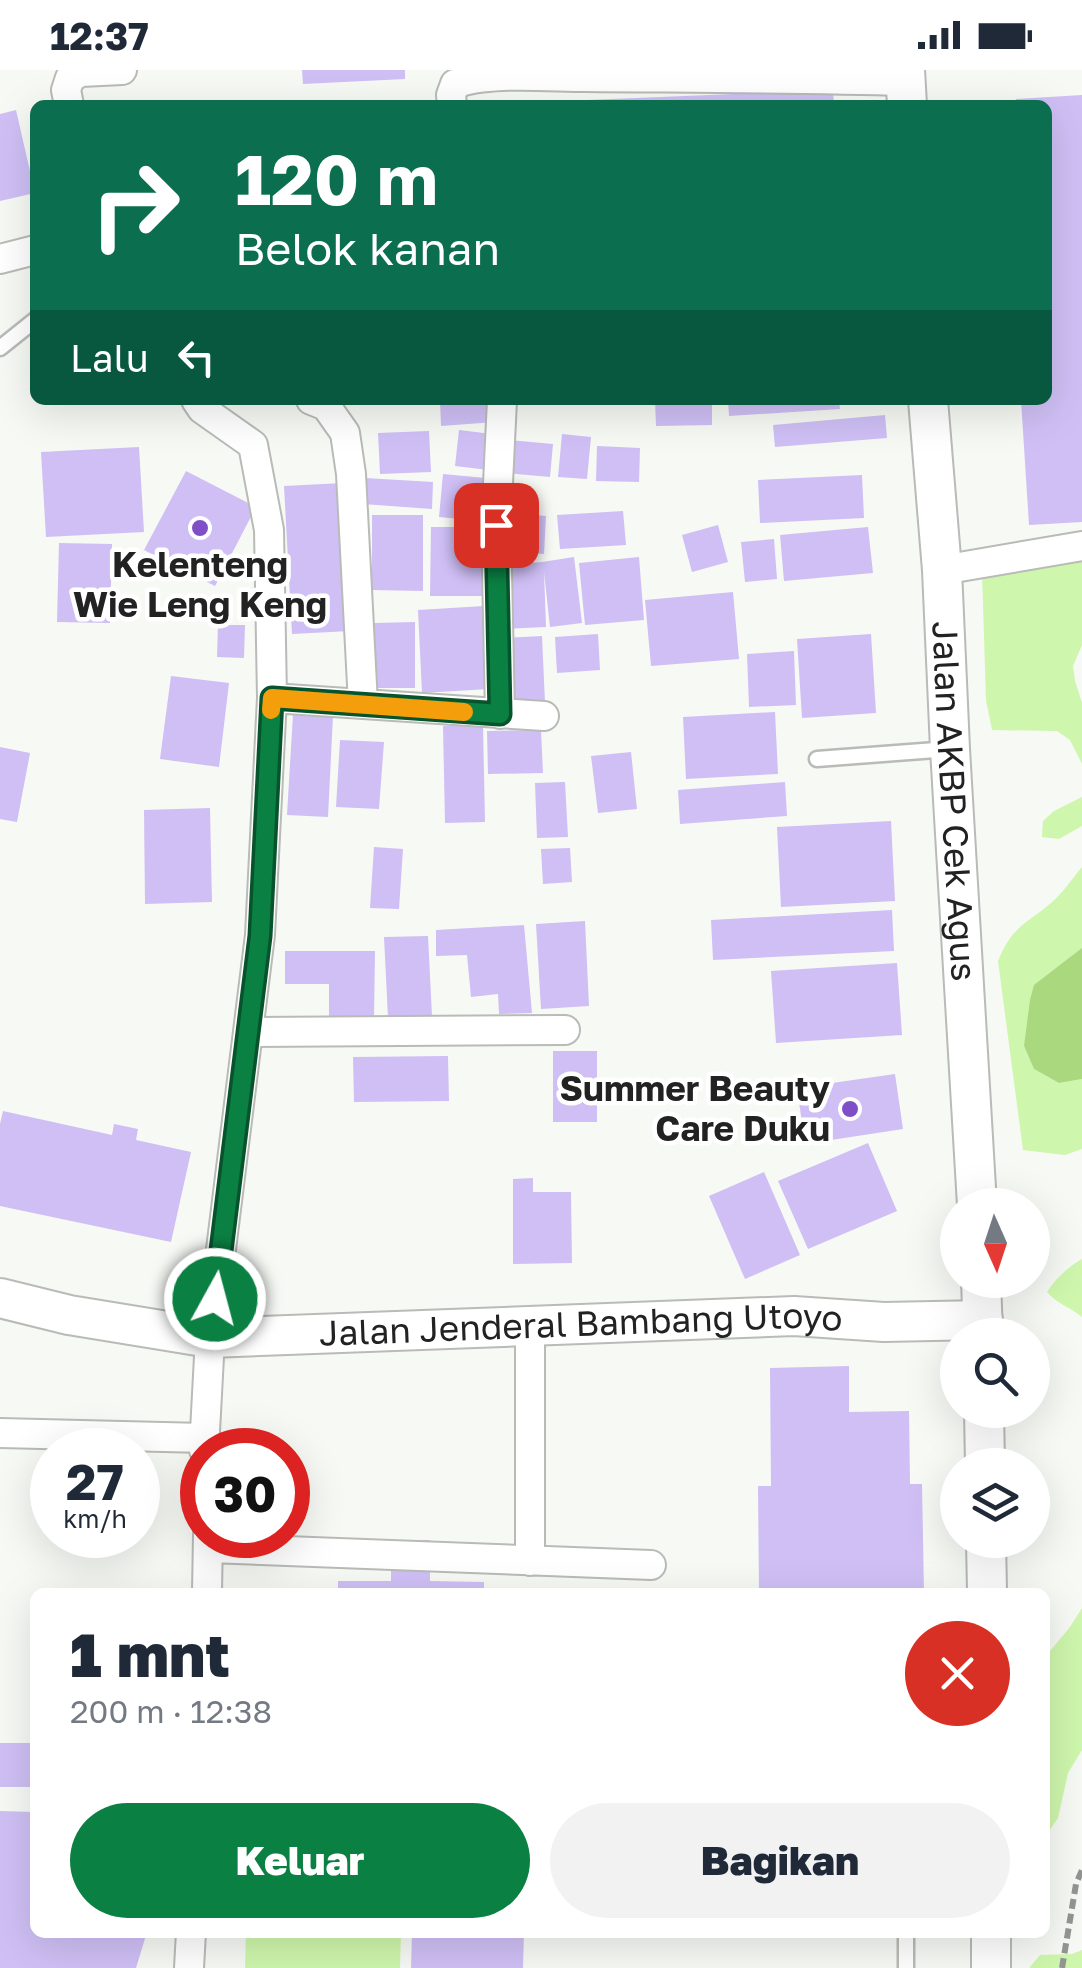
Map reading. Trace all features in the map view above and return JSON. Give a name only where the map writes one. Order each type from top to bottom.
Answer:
[{"type":"main road","name":"Jalan AKBP Cek Agus","points":[[928,405],[942,570],[976,1188]]},
{"type":"main road","name":"Jalan Jenderal Bambang Utoyo","points":[[0,1298],[210,1338],[794,1316],[940,1325]]},
{"type":"main road","points":[[986,1558],[986,1588]]},
{"type":"main road","points":[[991,1938],[991,1968]]},
{"type":"street","points":[[68,100],[70,78],[82,72],[122,70]]},
{"type":"street","points":[[452,100],[455,84],[465,80],[510,77],[616,74],[910,82]]},
{"type":"street","points":[[0,259],[30,251]]},
{"type":"street","points":[[199,405],[253,445],[269,530],[272,698],[260,936],[210,1338],[205,1428]]},
{"type":"street","points":[[324,405],[345,433],[351,474],[364,704]]},
{"type":"street","points":[[500,714],[496,525],[502,405]]},
{"type":"street","points":[[942,570],[1082,546]]},
{"type":"street","points":[[272,698],[544,716]]},
{"type":"street","points":[[249,1032],[564,1030]]},
{"type":"street","points":[[530,1326],[530,1560]]},
{"type":"street","points":[[0,1433],[180,1443]]},
{"type":"street","points":[[310,1548],[650,1565]]},
{"type":"street","points":[[207,1588],[208,1558]]},
{"type":"street","points":[[189,1968],[191,1938]]},
{"type":"lane","points":[[0,348],[30,324]]},
{"type":"lane","points":[[817,759],[950,749]]},
{"type":"lane","points":[[906,1938],[906,1968]]},
{"type":"path","points":[[1062,1968],[1076,1884],[1082,1870]]},
{"type":"green space","points":[[1082,556],[1082,645],[1073,666],[1082,703],[1082,764],[1070,740],[1057,731],[992,730],[986,700],[982,572]]},
{"type":"green space","points":[[1082,797],[1082,826],[1059,839],[1042,837],[1043,821]]},
{"type":"green space","points":[[1082,867],[1082,948],[1024,1046],[1034,1069],[1059,1083],[1082,1079],[1082,1149],[1065,1155],[1023,1150],[998,961],[1014,933],[1055,899]]},
{"type":"green space","points":[[1082,948],[1082,1079],[1059,1083],[1034,1069],[1024,1046],[1030,1000],[1034,985]]},
{"type":"green space","points":[[1082,1259],[1082,1317],[1050,1295],[1050,1288]]},
{"type":"green space","points":[[1082,1608],[1082,1750],[1068,1773],[1058,1818],[1050,1830],[1050,1651]]},
{"type":"green space","points":[[246,1938],[401,1938],[400,1968],[245,1968]]},
{"type":"green space","points":[[1082,1950],[1082,1968],[1029,1968],[1040,1955]]},
{"type":"building","points":[[302,70],[405,70],[405,79],[303,84]]},
{"type":"building","points":[[833,90],[834,100],[587,100]]},
{"type":"building","points":[[1082,95],[1082,522],[1029,525],[1021,405],[1052,405],[1052,100],[1016,99]]},
{"type":"building","points":[[16,110],[30,171],[30,194],[0,201],[0,114]]},
{"type":"building","points":[[440,405],[494,405],[495,422],[441,426]]},
{"type":"building","points":[[655,405],[712,405],[712,425],[656,426]]},
{"type":"building","points":[[728,405],[840,405],[840,409],[729,416]]},
{"type":"building","points":[[885,415],[887,438],[775,447],[773,425]]},
{"type":"building","points":[[459,430],[492,434],[489,470],[455,466]]},
{"type":"building","points":[[429,431],[431,472],[380,474],[378,433]]},
{"type":"building","points":[[562,434],[591,437],[587,479],[558,477]]},
{"type":"building","points":[[509,440],[553,444],[550,477],[506,473]]},
{"type":"building","points":[[597,446],[640,448],[639,482],[596,481]]},
{"type":"building","points":[[139,447],[144,532],[46,537],[41,452]]},
{"type":"building","name":"Kelenteng Wie Leng Keng","points":[[186,471],[256,507],[215,586],[144,550]]},
{"type":"building","points":[[443,474],[496,479],[492,522],[439,517]]},
{"type":"building","points":[[862,475],[864,518],[760,523],[758,480]]},
{"type":"building","points":[[365,478],[433,482],[432,509],[363,504]]},
{"type":"building","points":[[343,483],[350,631],[292,634],[284,486]]},
{"type":"building","points":[[623,511],[626,545],[560,549],[557,515]]},
{"type":"building","points":[[502,512],[546,516],[544,554],[499,551]]},
{"type":"building","points":[[372,515],[423,515],[423,591],[372,590]]},
{"type":"building","points":[[718,525],[728,562],[692,572],[682,535]]},
{"type":"building","points":[[431,527],[486,527],[486,596],[430,596]]},
{"type":"building","points":[[868,527],[873,573],[784,581],[780,535]]},
{"type":"building","points":[[774,539],[777,579],[745,582],[741,542]]},
{"type":"building","points":[[59,543],[112,544],[110,623],[57,622]]},
{"type":"building","points":[[574,557],[582,623],[550,627],[544,572],[546,627],[503,629],[500,565]]},
{"type":"building","points":[[639,557],[644,620],[585,625],[579,563]]},
{"type":"building","points":[[733,592],[739,659],[651,666],[645,600]]},
{"type":"building","points":[[484,606],[489,689],[422,693],[418,610]]},
{"type":"building","points":[[415,622],[415,688],[374,688],[374,623]]},
{"type":"building","points":[[218,625],[245,625],[244,658],[217,657]]},
{"type":"building","points":[[598,634],[600,670],[557,673],[555,637]]},
{"type":"building","points":[[871,634],[876,713],[802,718],[797,639]]},
{"type":"building","points":[[542,636],[545,703],[507,705],[504,638]]},
{"type":"building","points":[[794,651],[796,705],[749,707],[747,654]]},
{"type":"building","points":[[171,676],[229,683],[219,767],[160,759]]},
{"type":"building","points":[[775,712],[778,774],[686,779],[683,717]]},
{"type":"building","points":[[293,714],[333,716],[328,817],[287,815]]},
{"type":"building","points":[[483,725],[485,822],[445,823],[443,726]]},
{"type":"building","points":[[541,730],[543,773],[488,774],[487,731]]},
{"type":"building","points":[[340,740],[384,742],[379,809],[336,807]]},
{"type":"building","points":[[0,747],[30,753],[17,822],[0,819]]},
{"type":"building","points":[[631,752],[637,809],[598,813],[591,756]]},
{"type":"building","points":[[565,782],[568,837],[537,838],[535,783]]},
{"type":"building","points":[[785,782],[787,816],[680,824],[678,790]]},
{"type":"building","points":[[210,808],[212,902],[145,904],[144,810]]},
{"type":"building","points":[[891,821],[895,901],[781,907],[777,827]]},
{"type":"building","points":[[374,847],[403,849],[399,909],[370,908]]},
{"type":"building","points":[[570,848],[572,882],[543,884],[541,849]]},
{"type":"building","points":[[892,910],[894,951],[713,960],[711,920]]},
{"type":"building","points":[[585,921],[589,1006],[541,1009],[536,924]]},
{"type":"building","points":[[524,925],[532,1013],[499,1014],[498,994],[471,997],[467,955],[436,956],[436,930]]},
{"type":"building","points":[[428,936],[432,1016],[388,1018],[384,937]]},
{"type":"building","points":[[285,951],[375,951],[374,1019],[329,1018],[329,984],[285,984]]},
{"type":"building","points":[[897,963],[902,1035],[776,1043],[771,971]]},
{"type":"building","points":[[553,1051],[597,1051],[597,1122],[553,1122]]},
{"type":"building","points":[[448,1056],[449,1101],[354,1102],[353,1057]]},
{"type":"building","name":"Summer Beauty Care Duku","points":[[895,1074],[903,1129],[805,1144],[797,1088]]},
{"type":"building","points":[[3,1111],[112,1135],[114,1124],[138,1129],[136,1140],[191,1152],[171,1242],[0,1206]]},
{"type":"building","points":[[868,1143],[897,1211],[808,1249],[778,1181]]},
{"type":"building","points":[[764,1172],[800,1255],[745,1279],[709,1196]]},
{"type":"building","points":[[533,1178],[533,1192],[571,1192],[572,1263],[513,1264],[513,1179]]},
{"type":"building","points":[[849,1366],[849,1412],[909,1411],[910,1484],[922,1484],[924,1588],[759,1588],[758,1486],[771,1486],[770,1368]]},
{"type":"building","points":[[391,1540],[430,1540],[430,1581],[484,1582],[484,1588],[338,1588],[338,1581],[391,1581]]},
{"type":"building","points":[[0,1743],[30,1743],[30,1787],[0,1787]]},
{"type":"building","points":[[0,1811],[30,1812],[30,1938],[145,1938],[136,1968],[0,1968]]},
{"type":"building","points":[[412,1938],[524,1938],[523,1968],[411,1968]]},
{"type":"slow traffic","points":[[271,710],[272,698],[464,712]]},
{"type":"place","name":"Kelenteng Wie Leng Keng","points":[[200,528]]},
{"type":"place","name":"Summer Beauty Care Duku","points":[[850,1109]]},
{"type":"route","points":[[215,1299],[260,936],[272,698],[500,714],[496,525]]}]
